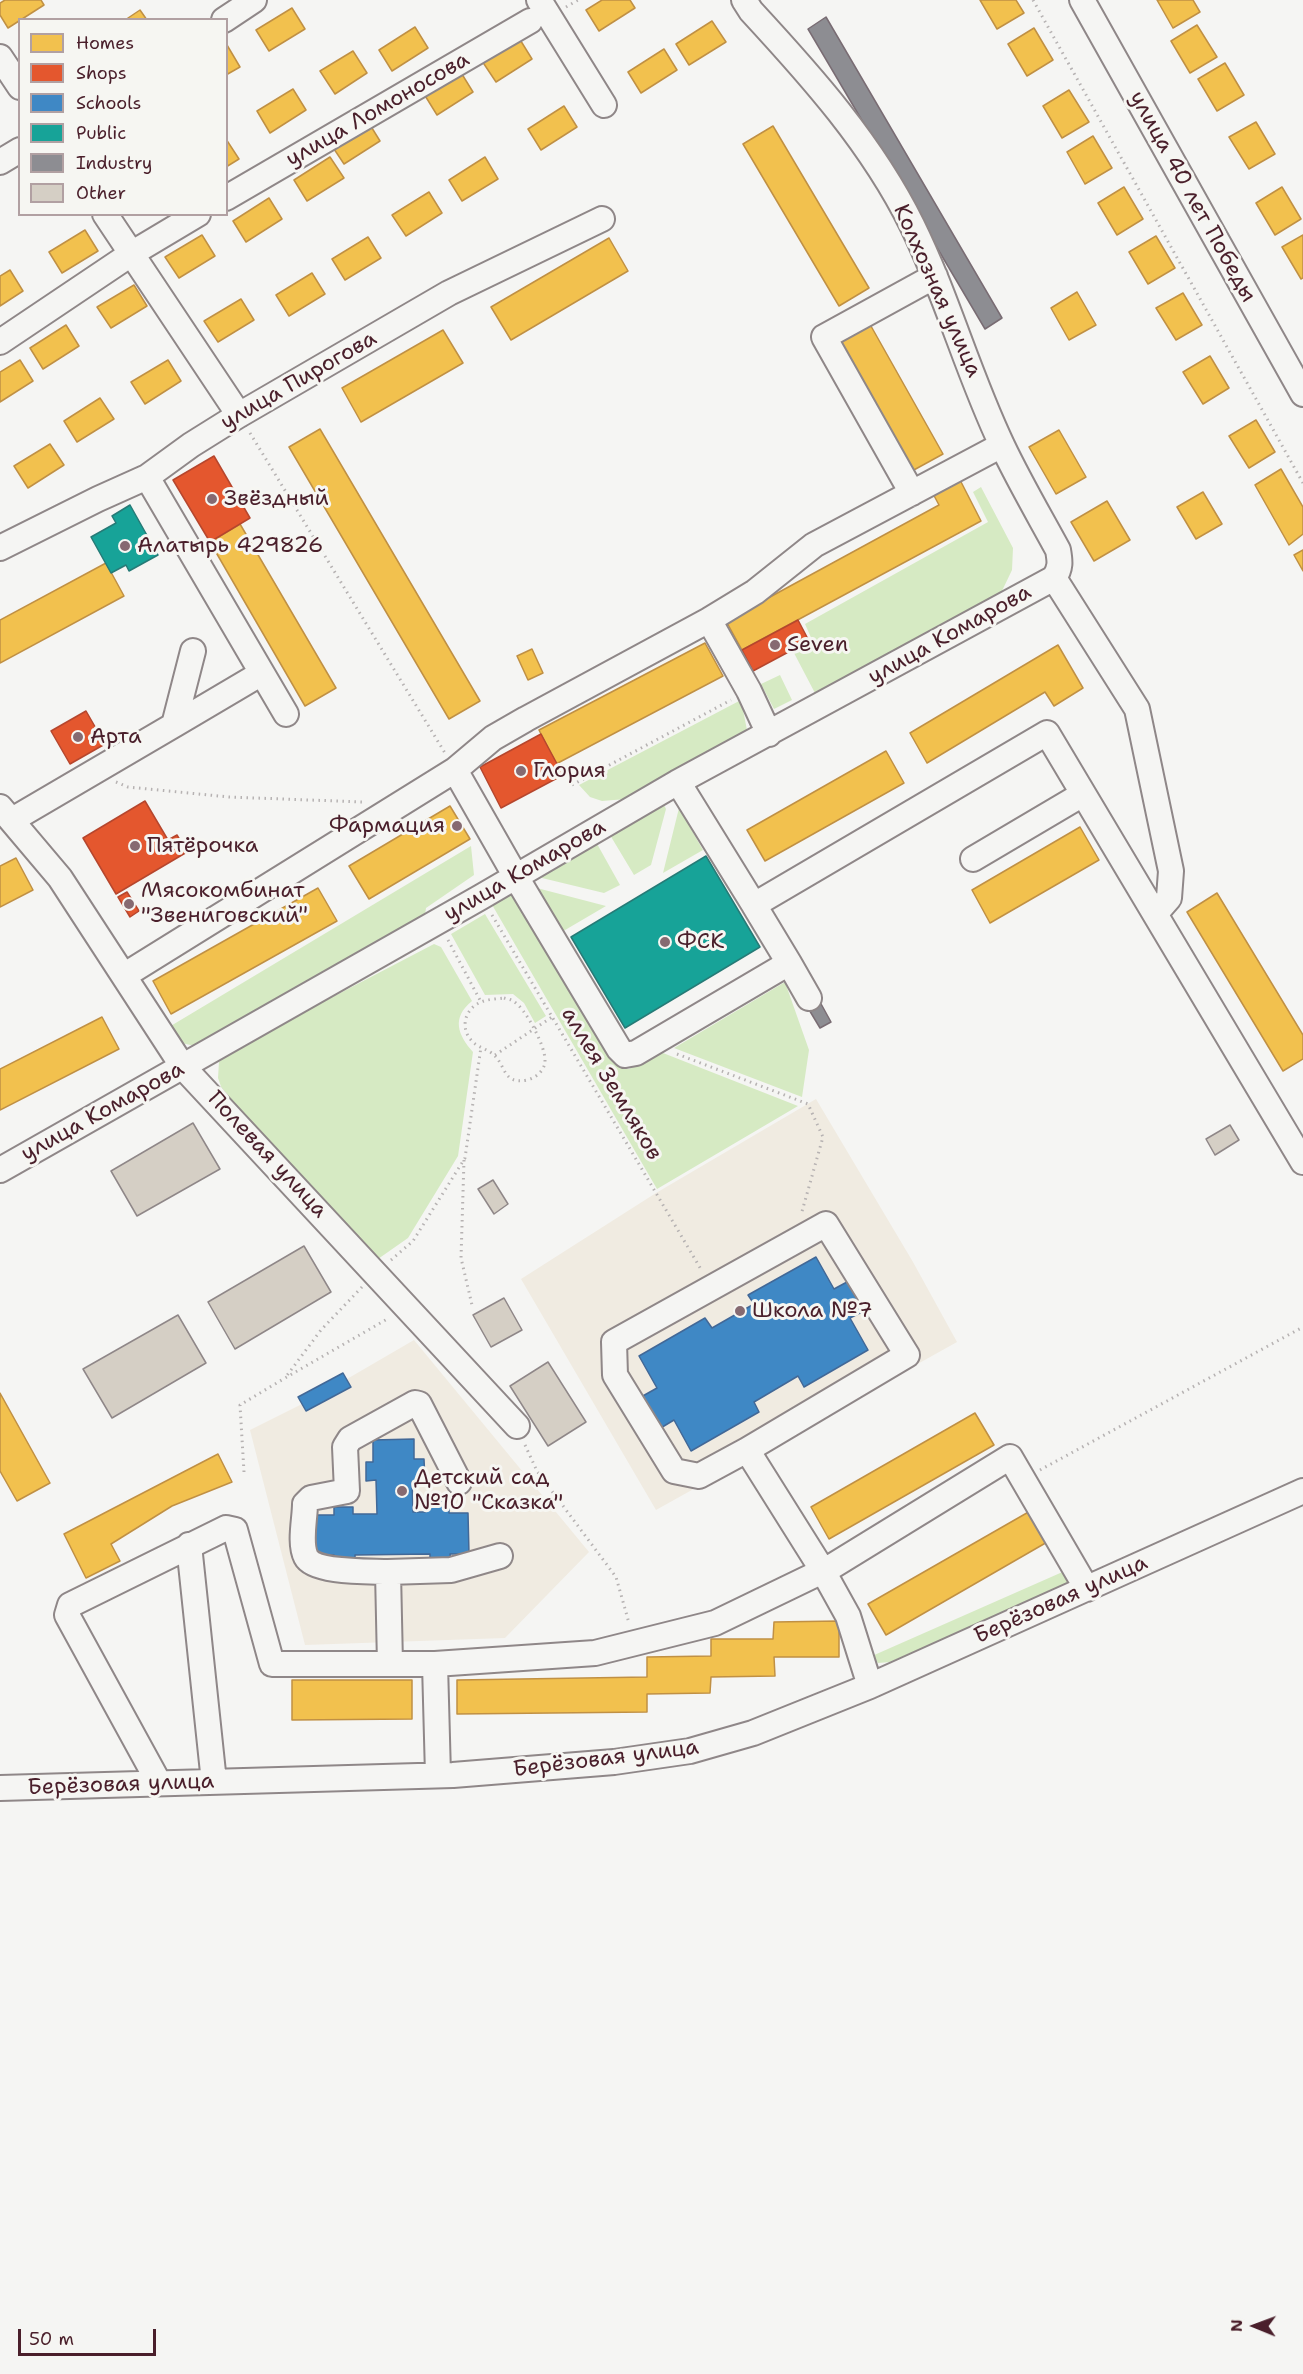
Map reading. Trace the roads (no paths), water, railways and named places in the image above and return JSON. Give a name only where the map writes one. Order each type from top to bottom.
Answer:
[{"type":"street","points":[[227,18],[254,0]]},
{"type":"street","name":"Колхозная улица","points":[[744,0],[751,12],[812,76],[861,139],[912,224],[1002,445],[1058,550],[1061,562],[1059,572],[1054,578]]},
{"type":"street","name":"улица 40 лет Победы","points":[[1082,0],[1303,394]]},
{"type":"street","points":[[534,11],[604,105]]},
{"type":"street","name":"улица Ломоносова","points":[[228,197],[534,11]]},
{"type":"street","points":[[0,57],[18,84]]},
{"type":"street","points":[[0,162],[18,151]]},
{"type":"street","points":[[106,216],[239,415]]},
{"type":"street","points":[[0,342],[131,254],[195,216]]},
{"type":"street","name":"улица Пирогова","points":[[0,548],[147,477],[190,445],[239,415],[449,293],[602,219]]},
{"type":"street","points":[[912,493],[824,337],[935,276]]},
{"type":"street","points":[[124,975],[455,770],[494,738],[709,620],[755,592],[814,546],[1002,445]]},
{"type":"street","points":[[147,477],[286,714]]},
{"type":"street","points":[[1054,578],[1137,709],[1171,871],[1169,898],[1155,914]]},
{"type":"street","name":"улица Комарова","points":[[0,1170],[516,877],[678,782],[1054,578]]},
{"type":"street","points":[[709,620],[769,734]]},
{"type":"street","points":[[174,725],[193,651]]},
{"type":"street","points":[[6,813],[92,773],[262,673]]},
{"type":"street","points":[[754,905],[1047,733],[1303,1162]]},
{"type":"street","points":[[455,770],[516,877],[619,1049],[625,1054],[636,1053],[789,963]]},
{"type":"street","points":[[678,782],[809,998]]},
{"type":"street","points":[[973,859],[1083,794]]},
{"type":"street","name":"Полевая улица","points":[[6,813],[60,878],[183,1067],[409,1306],[517,1426]]},
{"type":"street","points":[[826,1224],[907,1355],[747,1450],[699,1476],[674,1471],[615,1375],[614,1342],[826,1224]]},
{"type":"street","points":[[459,1482],[419,1404],[415,1403],[350,1439],[345,1447],[347,1491],[311,1498],[305,1504],[304,1548],[307,1558],[313,1564],[327,1568],[388,1572],[452,1570],[500,1556]]},
{"type":"street","points":[[747,1450],[823,1571],[848,1616],[870,1686]]},
{"type":"street","points":[[159,1784],[67,1615],[70,1605],[226,1528],[235,1530],[272,1664],[435,1664],[595,1653],[715,1623],[823,1571],[1010,1457],[1087,1588]]},
{"type":"street","name":"Берёзовая улица","points":[[0,1788],[438,1775],[614,1762],[690,1750],[753,1733],[870,1686],[1303,1491]]},
{"type":"street","points":[[189,1545],[214,1782]]},
{"type":"street","points":[[388,1572],[390,1664]]},
{"type":"street","points":[[435,1664],[438,1775]]},
{"type":"place","name":"Звёздный","points":[[212,499]]},
{"type":"place","name":"Алатырь 429826","points":[[125,546]]},
{"type":"place","name":"Seven","points":[[775,645]]},
{"type":"place","name":"Арта","points":[[78,737]]},
{"type":"place","name":"Глория","points":[[521,771]]},
{"type":"place","name":"Фармация","points":[[457,826]]},
{"type":"place","name":"Пятёрочка","points":[[135,846]]},
{"type":"place","name":"Мясокомбинат \"Звениговский\"","points":[[129,904]]},
{"type":"place","name":"ФСК","points":[[665,942]]},
{"type":"place","name":"Школа №7","points":[[740,1311]]},
{"type":"place","name":"Детский сад №10 \"Сказка\"","points":[[402,1491]]}]
